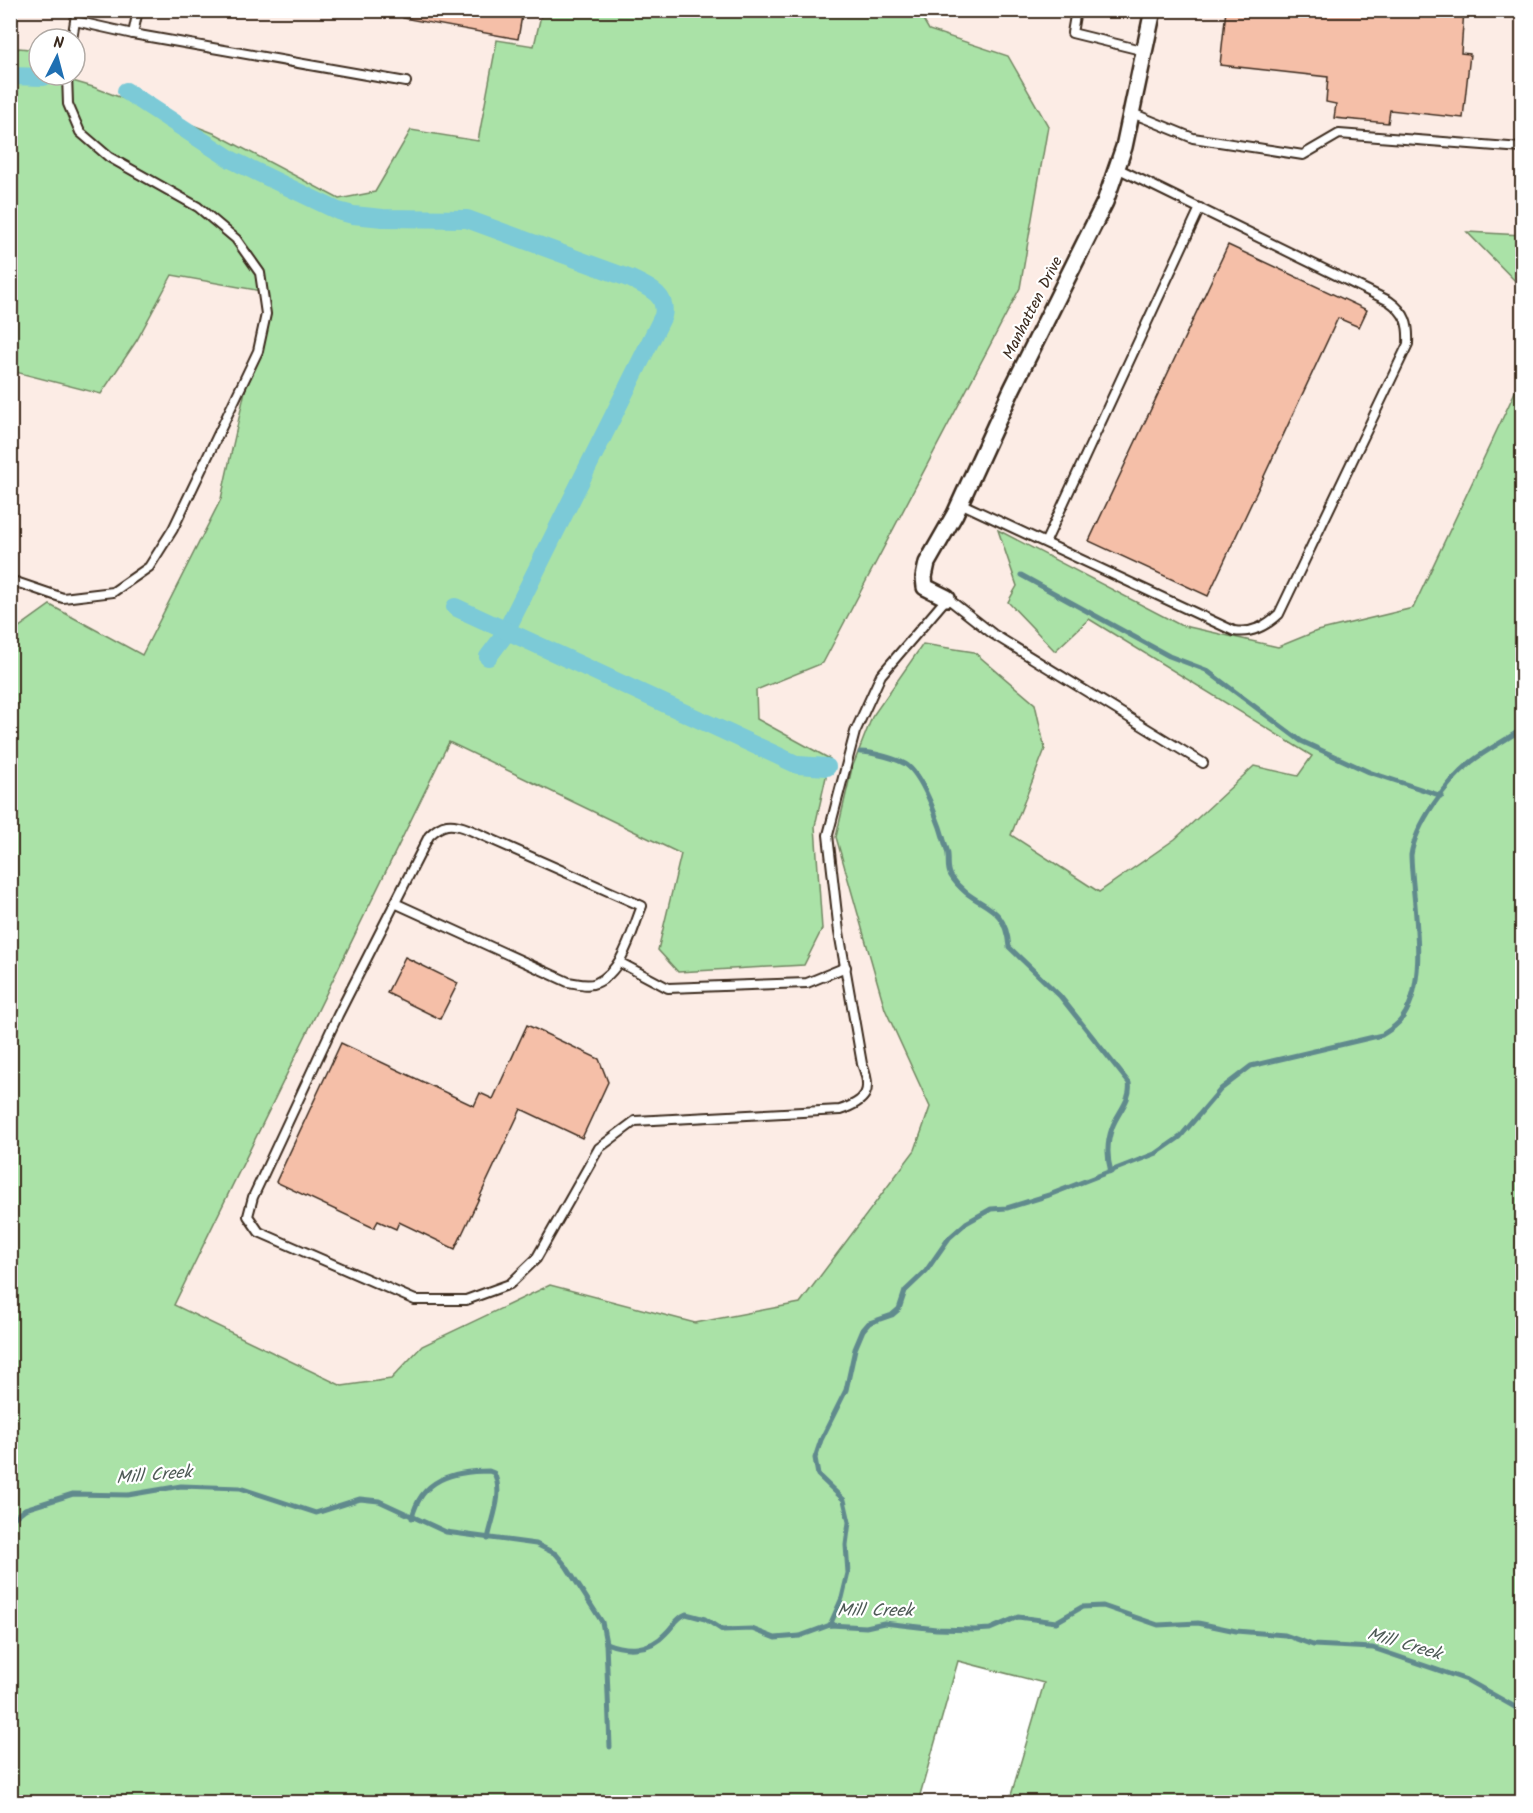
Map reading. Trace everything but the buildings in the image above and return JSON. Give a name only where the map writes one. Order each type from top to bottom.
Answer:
[{"type":"street","name":"Manhatten Drive","points":[[947,598],[925,587],[924,577],[927,564],[960,503],[1012,389],[1097,219],[1118,168],[1153,10]]},
{"type":"lane","points":[[74,27],[77,10]]},
{"type":"lane","points":[[133,34],[138,10]]},
{"type":"lane","points":[[1077,10],[1072,33],[1145,51]]},
{"type":"lane","points":[[75,21],[133,34],[406,82]]},
{"type":"lane","points":[[10,580],[63,598],[113,592],[149,567],[173,530],[258,351],[266,314],[260,273],[236,239],[198,207],[109,157],[80,132],[68,104],[68,87]]},
{"type":"lane","points":[[1132,113],[1193,138],[1303,155],[1339,134],[1522,148]]},
{"type":"lane","points":[[960,503],[1046,541],[1234,631],[1255,630],[1268,624],[1279,614],[1316,540],[1408,344],[1409,329],[1403,312],[1389,301],[1118,168]]},
{"type":"lane","points":[[1046,541],[1200,208]]},
{"type":"lane","points":[[397,904],[568,982],[595,984],[605,978],[619,962],[642,906],[453,823],[439,826],[429,836],[397,904],[338,1015],[253,1197],[248,1216],[259,1232],[415,1300],[466,1300],[510,1284],[536,1259],[599,1148],[635,1121],[840,1110],[858,1104],[867,1094],[867,1077],[862,1064],[838,932],[828,834],[855,732],[881,675],[947,598],[993,634],[1203,763]]},
{"type":"lane","points":[[619,962],[668,988],[807,983],[846,967]]},
{"type":"shaded area","points":[[10,11],[1522,11],[1522,377],[1351,739],[876,1200],[800,1303],[600,1341],[408,1405],[10,1355]]},
{"type":"green space","points":[[542,11],[918,11],[929,30],[1008,56],[1048,126],[1020,288],[823,663],[756,690],[757,719],[830,759],[815,826],[822,929],[804,965],[678,972],[658,950],[681,854],[449,742],[174,1305],[342,1386],[391,1379],[422,1346],[550,1285],[695,1323],[800,1303],[915,1150],[930,1107],[885,1009],[836,837],[852,768],[872,717],[923,644],[974,652],[1035,704],[1045,749],[1011,835],[1099,892],[1175,839],[1254,766],[1298,776],[1312,756],[1089,619],[1055,651],[1008,602],[1017,586],[998,530],[1180,625],[1278,647],[1317,631],[1413,608],[1522,377],[1522,1802],[1009,1802],[1044,1683],[958,1661],[918,1802],[11,1802],[11,633],[50,605],[142,655],[221,499],[267,292],[172,275],[137,340],[101,394],[16,372],[11,378],[10,57],[19,48],[27,49],[27,87],[93,87],[216,134],[339,199],[375,192],[411,130],[478,141],[497,40],[534,46]]},
{"type":"green space","points":[[1467,232],[1522,235],[1522,288]]},
{"type":"waterway","points":[[10,76],[27,76]]},
{"type":"waterway","points":[[126,91],[232,160],[338,211],[383,218],[467,219],[631,279],[649,288],[659,297],[664,308],[663,316],[503,637],[488,657]]},
{"type":"waterway","points":[[1021,575],[1169,656],[1206,670],[1301,741],[1369,772],[1442,796]]},
{"type":"waterway","points":[[455,607],[798,765],[827,767]]},
{"type":"waterway","points":[[830,1625],[842,1598],[848,1573],[846,1545],[849,1522],[844,1500],[818,1475],[815,1458],[821,1440],[846,1390],[855,1349],[863,1330],[869,1323],[892,1315],[899,1309],[905,1291],[926,1271],[949,1238],[966,1223],[991,1209],[1007,1208],[1049,1195],[1157,1153],[1180,1137],[1221,1089],[1251,1066],[1382,1035],[1396,1025],[1403,1017],[1411,1000],[1416,981],[1418,938],[1411,855],[1419,830],[1442,792],[1461,771],[1522,729]]},
{"type":"waterway","points":[[860,752],[899,761],[914,773],[937,817],[948,853],[951,876],[969,895],[995,912],[1006,931],[1009,947],[1060,996],[1129,1083],[1128,1095],[1114,1122],[1109,1139],[1108,1156],[1111,1172]]},
{"type":"waterway","points":[[412,1518],[423,1494],[440,1480],[463,1473],[489,1471],[494,1473],[497,1481],[498,1498],[488,1539]]},
{"type":"waterway","name":"Mill Creek","points":[[10,1521],[25,1509],[73,1494],[128,1495],[181,1486],[240,1488],[316,1513],[360,1499],[379,1501],[446,1532],[536,1544],[556,1554],[602,1622],[606,1643],[610,1747]]},
{"type":"waterway","name":"Mill Creek","points":[[606,1643],[630,1648],[652,1644],[686,1614],[705,1619],[722,1630],[752,1629],[775,1638],[800,1636],[830,1625],[866,1627],[884,1623],[936,1629],[990,1629],[1018,1617],[1056,1622],[1082,1607],[1103,1606],[1158,1625],[1198,1623],[1236,1631],[1285,1635],[1313,1645],[1373,1648],[1467,1680],[1522,1711]]}]
